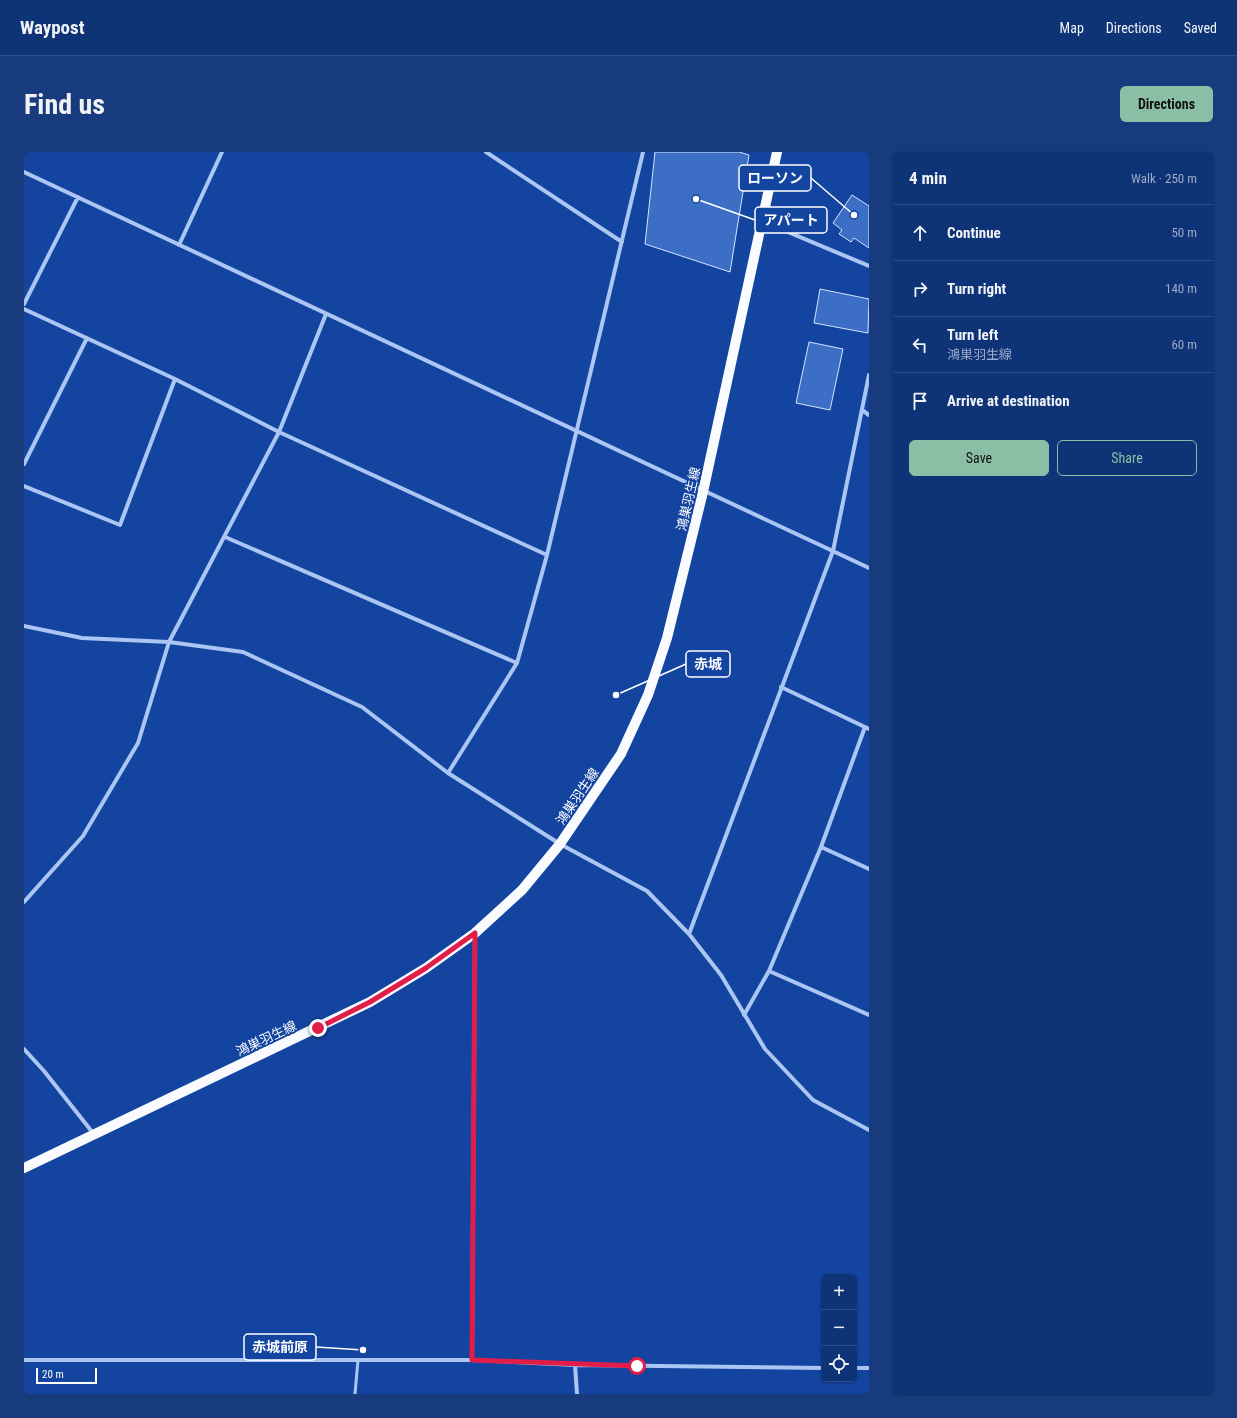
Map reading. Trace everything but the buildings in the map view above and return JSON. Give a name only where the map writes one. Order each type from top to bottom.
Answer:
[{"type":"main road","name":"鴻巣羽生線","points":[[24,1168],[370,1002],[426,968],[475,933],[522,890],[560,844],[621,754],[648,695],[667,638],[704,492],[777,152]]},
{"type":"street","points":[[178,245],[222,152]]},
{"type":"street","points":[[486,152],[622,242]]},
{"type":"street","points":[[448,773],[517,664],[547,555],[643,152]]},
{"type":"street","points":[[24,172],[577,430],[704,492],[833,550],[869,568]]},
{"type":"street","points":[[24,304],[78,197]]},
{"type":"street","points":[[762,221],[869,266]]},
{"type":"street","points":[[24,309],[175,379],[279,432],[547,555]]},
{"type":"street","points":[[24,902],[83,836],[138,743],[169,642],[279,432],[326,314]]},
{"type":"street","points":[[24,464],[87,338]]},
{"type":"street","points":[[689,934],[833,550],[869,375]]},
{"type":"street","points":[[24,486],[120,525],[175,379]]},
{"type":"street","points":[[862,410],[869,415]]},
{"type":"street","points":[[225,537],[517,664]]},
{"type":"street","points":[[24,626],[82,638],[169,642],[243,652],[362,707],[448,773],[560,844],[647,891],[689,934],[721,975],[765,1049],[813,1100],[869,1130]]},
{"type":"street","points":[[744,1015],[770,971],[821,847],[867,728],[781,687]]},
{"type":"street","points":[[821,847],[869,869]]},
{"type":"street","points":[[472,1360],[475,933]]},
{"type":"street","points":[[770,971],[869,1015]]},
{"type":"street","points":[[24,1049],[44,1071],[94,1134]]},
{"type":"street","points":[[24,1360],[472,1360],[575,1365],[821,1368]]},
{"type":"street","points":[[575,1365],[577,1394]]},
{"type":"street","points":[[857,1368],[869,1368]]},
{"type":"lane","points":[[355,1394],[358,1360]]},
{"type":"place","name":"アパート","points":[[696,199]]},
{"type":"place","name":"ローソン","points":[[854,215]]},
{"type":"place","name":"赤城","points":[[616,695]]},
{"type":"place","name":"赤城前原","points":[[363,1350]]},
{"type":"route","points":[[318,1028],[370,1002],[426,968],[475,933],[472,1360],[575,1365],[637,1366]]}]
